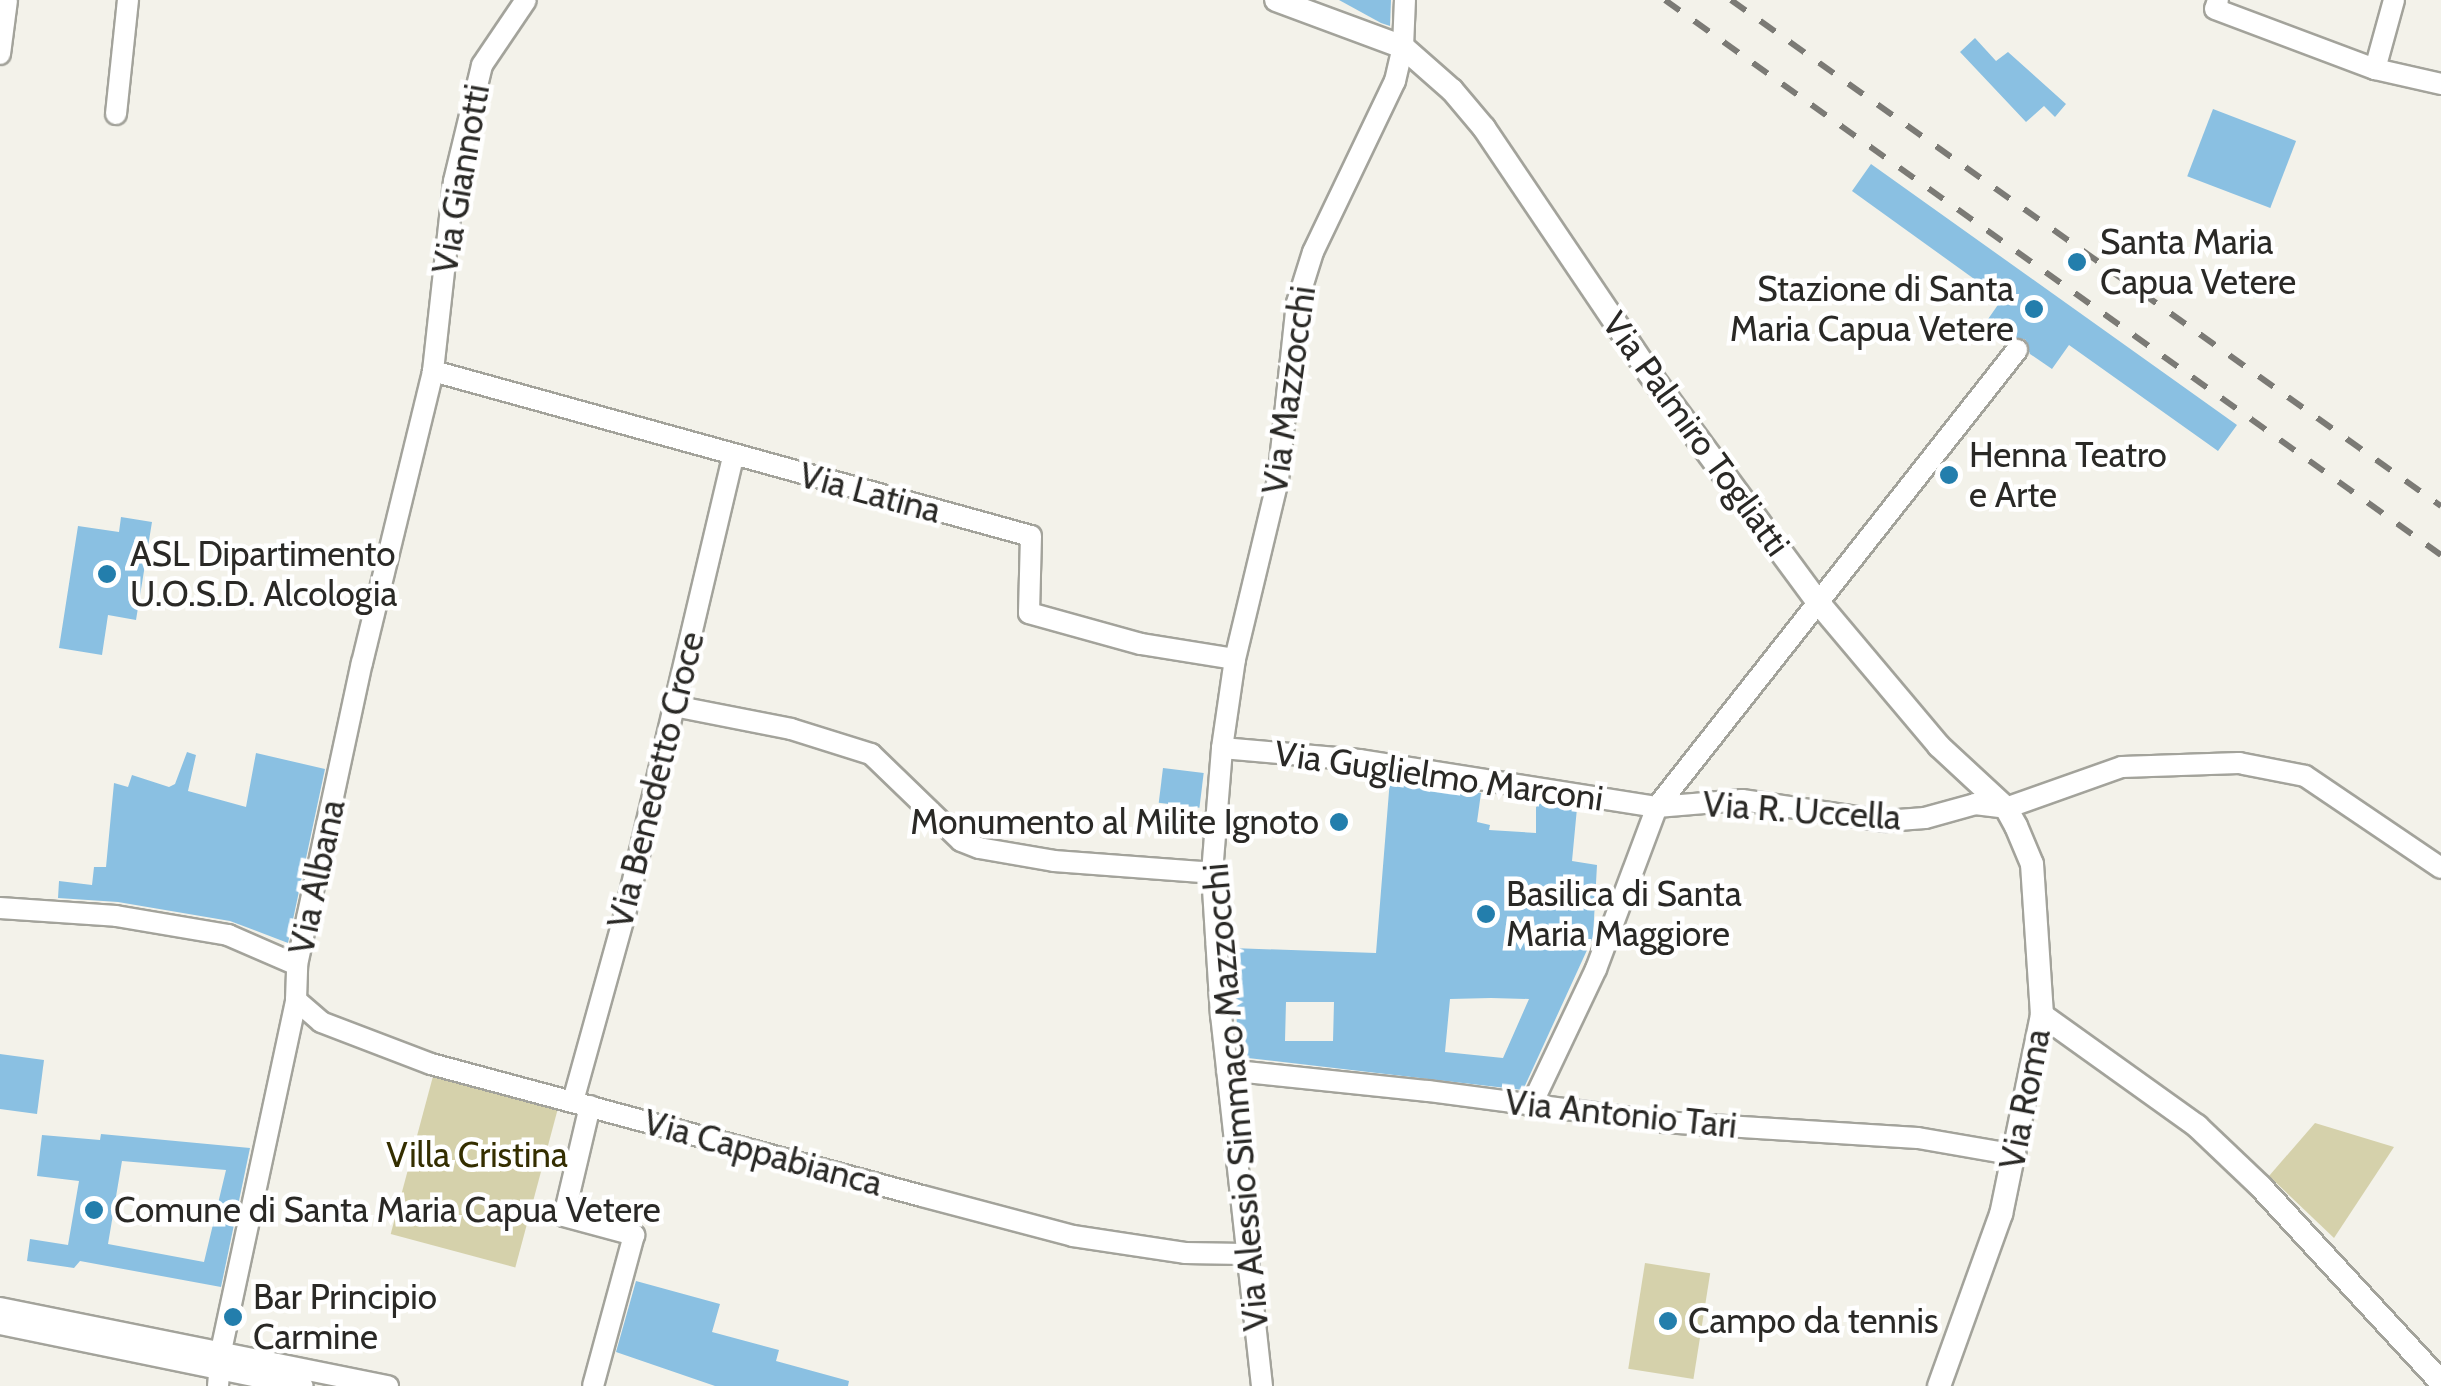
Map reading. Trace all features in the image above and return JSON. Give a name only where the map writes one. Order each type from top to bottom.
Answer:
[{"type":"street","points":[[0,54],[7,0]]},
{"type":"street","points":[[116,114],[128,0]]},
{"type":"street","name":"Via Giannotti","points":[[432,371],[454,180],[482,65],[526,0]]},
{"type":"street","points":[[1276,0],[1403,47]]},
{"type":"street","name":"Via Mazzocchi","points":[[1222,748],[1235,659],[1278,480],[1297,303],[1313,252],[1394,80],[1403,47],[1404,0]]},
{"type":"street","points":[[2218,0],[2215,9],[2376,69],[2441,84]]},
{"type":"street","points":[[2376,69],[2394,0]]},
{"type":"street","name":"Via Palmiro Togliatti","points":[[1403,47],[1452,90],[1484,128],[1649,372],[1817,601],[1939,746],[2006,808]]},
{"type":"street","points":[[1531,1106],[1596,969],[1657,808],[2017,350]]},
{"type":"street","name":"Via Latina","points":[[432,371],[1030,536],[1029,612],[1141,644],[1235,659]]},
{"type":"street","name":"Via Albana","points":[[220,1368],[296,1000],[297,965],[362,663],[432,371]]},
{"type":"street","name":"Via Benedetto Croce","points":[[593,1386],[634,1235],[564,1216],[582,1104],[734,456]]},
{"type":"street","points":[[674,706],[791,729],[872,754],[961,841],[979,848],[1054,860],[1212,873]]},
{"type":"street","name":"Via Guglielmo Marconi","points":[[1222,748],[1358,760],[1657,808]]},
{"type":"street","name":"Via Alessio Simmaco Mazzocchi","points":[[1222,748],[1212,873],[1227,1070],[1262,1386]]},
{"type":"street","name":"Via R. Uccella","points":[[1657,808],[1742,800],[1885,821],[1925,818],[1976,804],[2006,808],[2122,767],[2239,764],[2305,776],[2441,868]]},
{"type":"street","name":"Via Roma","points":[[1940,1386],[1994,1232],[2016,1155],[2042,1015],[2032,864],[2006,808]]},
{"type":"street","points":[[0,908],[116,916],[228,935],[297,965]]},
{"type":"street","name":"Via Cappabianca","points":[[296,1000],[321,1022],[431,1064],[1074,1236],[1184,1253],[1245,1254]]},
{"type":"street","points":[[2042,1015],[2196,1126],[2260,1186],[2441,1382]]},
{"type":"street","name":"Via Antonio Tari","points":[[1227,1070],[1662,1122],[1918,1138],[2016,1155]]},
{"type":"street","points":[[0,1308],[220,1368],[388,1386]]},
{"type":"street","points":[[0,1324],[303,1386]]},
{"type":"green space","name":"Villa Cristina","points":[[436,1065],[561,1098],[515,1267],[391,1234]]},
{"type":"green space","points":[[2315,1123],[2394,1147],[2334,1238],[2269,1176]]},
{"type":"green space","name":"Campo da tennis","points":[[1645,1263],[1710,1273],[1693,1379],[1628,1369]]},
{"type":"building","points":[[1339,0],[1391,0],[1390,26],[1381,23]]},
{"type":"building","points":[[1975,38],[1996,61],[2008,52],[2066,104],[2055,117],[2044,106],[2026,122],[1960,52]]},
{"type":"building","points":[[2213,109],[2296,141],[2270,208],[2187,176]]},
{"type":"building","name":"Stazione di Santa Maria Capua Vetere","points":[[1871,164],[2237,425],[2218,451],[2069,345],[2052,369],[2030,354],[2025,339],[2010,339],[1986,322],[2002,299],[1852,191]]},
{"type":"building","name":"ASL Dipartimento U.O.S.D. Alcologia","points":[[121,517],[152,522],[136,620],[108,615],[102,655],[59,648],[78,526],[119,532]]},
{"type":"building","points":[[187,752],[196,755],[188,791],[246,807],[256,753],[325,769],[288,943],[230,921],[118,902],[58,898],[59,881],[92,885],[94,867],[106,867],[114,783],[128,787],[132,775],[169,787],[175,784]]},
{"type":"building","points":[[1163,768],[1204,773],[1199,808],[1159,803]]},
{"type":"building","points":[[1390,779],[1481,793],[1477,822],[1490,825],[1489,830],[1536,833],[1536,807],[1541,803],[1577,808],[1572,861],[1597,865],[1593,937],[1523,1090],[1239,1057],[1232,948],[1376,953]],"holes":[[[1450,999],[1529,999],[1503,1058],[1445,1052]],[[1286,1002],[1334,1002],[1333,1041],[1285,1041]]]},
{"type":"building","points":[[0,1054],[44,1060],[37,1114],[0,1109]]},
{"type":"building","name":"Comune di Santa Maria Capua Vetere","points":[[101,1134],[250,1148],[221,1287],[80,1261],[74,1268],[27,1261],[30,1239],[68,1245],[79,1181],[37,1176],[42,1135],[100,1140]],"holes":[[[122,1161],[226,1170],[204,1262],[108,1244]]]},
{"type":"building","points":[[636,1281],[720,1304],[712,1332],[779,1350],[776,1361],[849,1381],[848,1386],[715,1386],[616,1352]]},
{"type":"railway","points":[[1665,0],[2441,555]]},
{"type":"railway","points":[[1731,0],[2441,506]]},
{"type":"place","name":"Santa Maria Capua Vetere","points":[[2077,262]]},
{"type":"place","name":"Stazione di Santa Maria Capua Vetere","points":[[2034,309]]},
{"type":"place","name":"Henna Teatro e Arte","points":[[1949,475]]},
{"type":"place","name":"ASL Dipartimento U.O.S.D. Alcologia","points":[[107,574]]},
{"type":"place","name":"Monumento al Milite Ignoto","points":[[1339,822]]},
{"type":"place","name":"Basilica di Santa Maria Maggiore","points":[[1486,914]]},
{"type":"place","name":"Comune di Santa Maria Capua Vetere","points":[[94,1210]]},
{"type":"place","name":"Bar Principio Carmine","points":[[233,1317]]},
{"type":"place","name":"Campo da tennis","points":[[1668,1321]]}]
